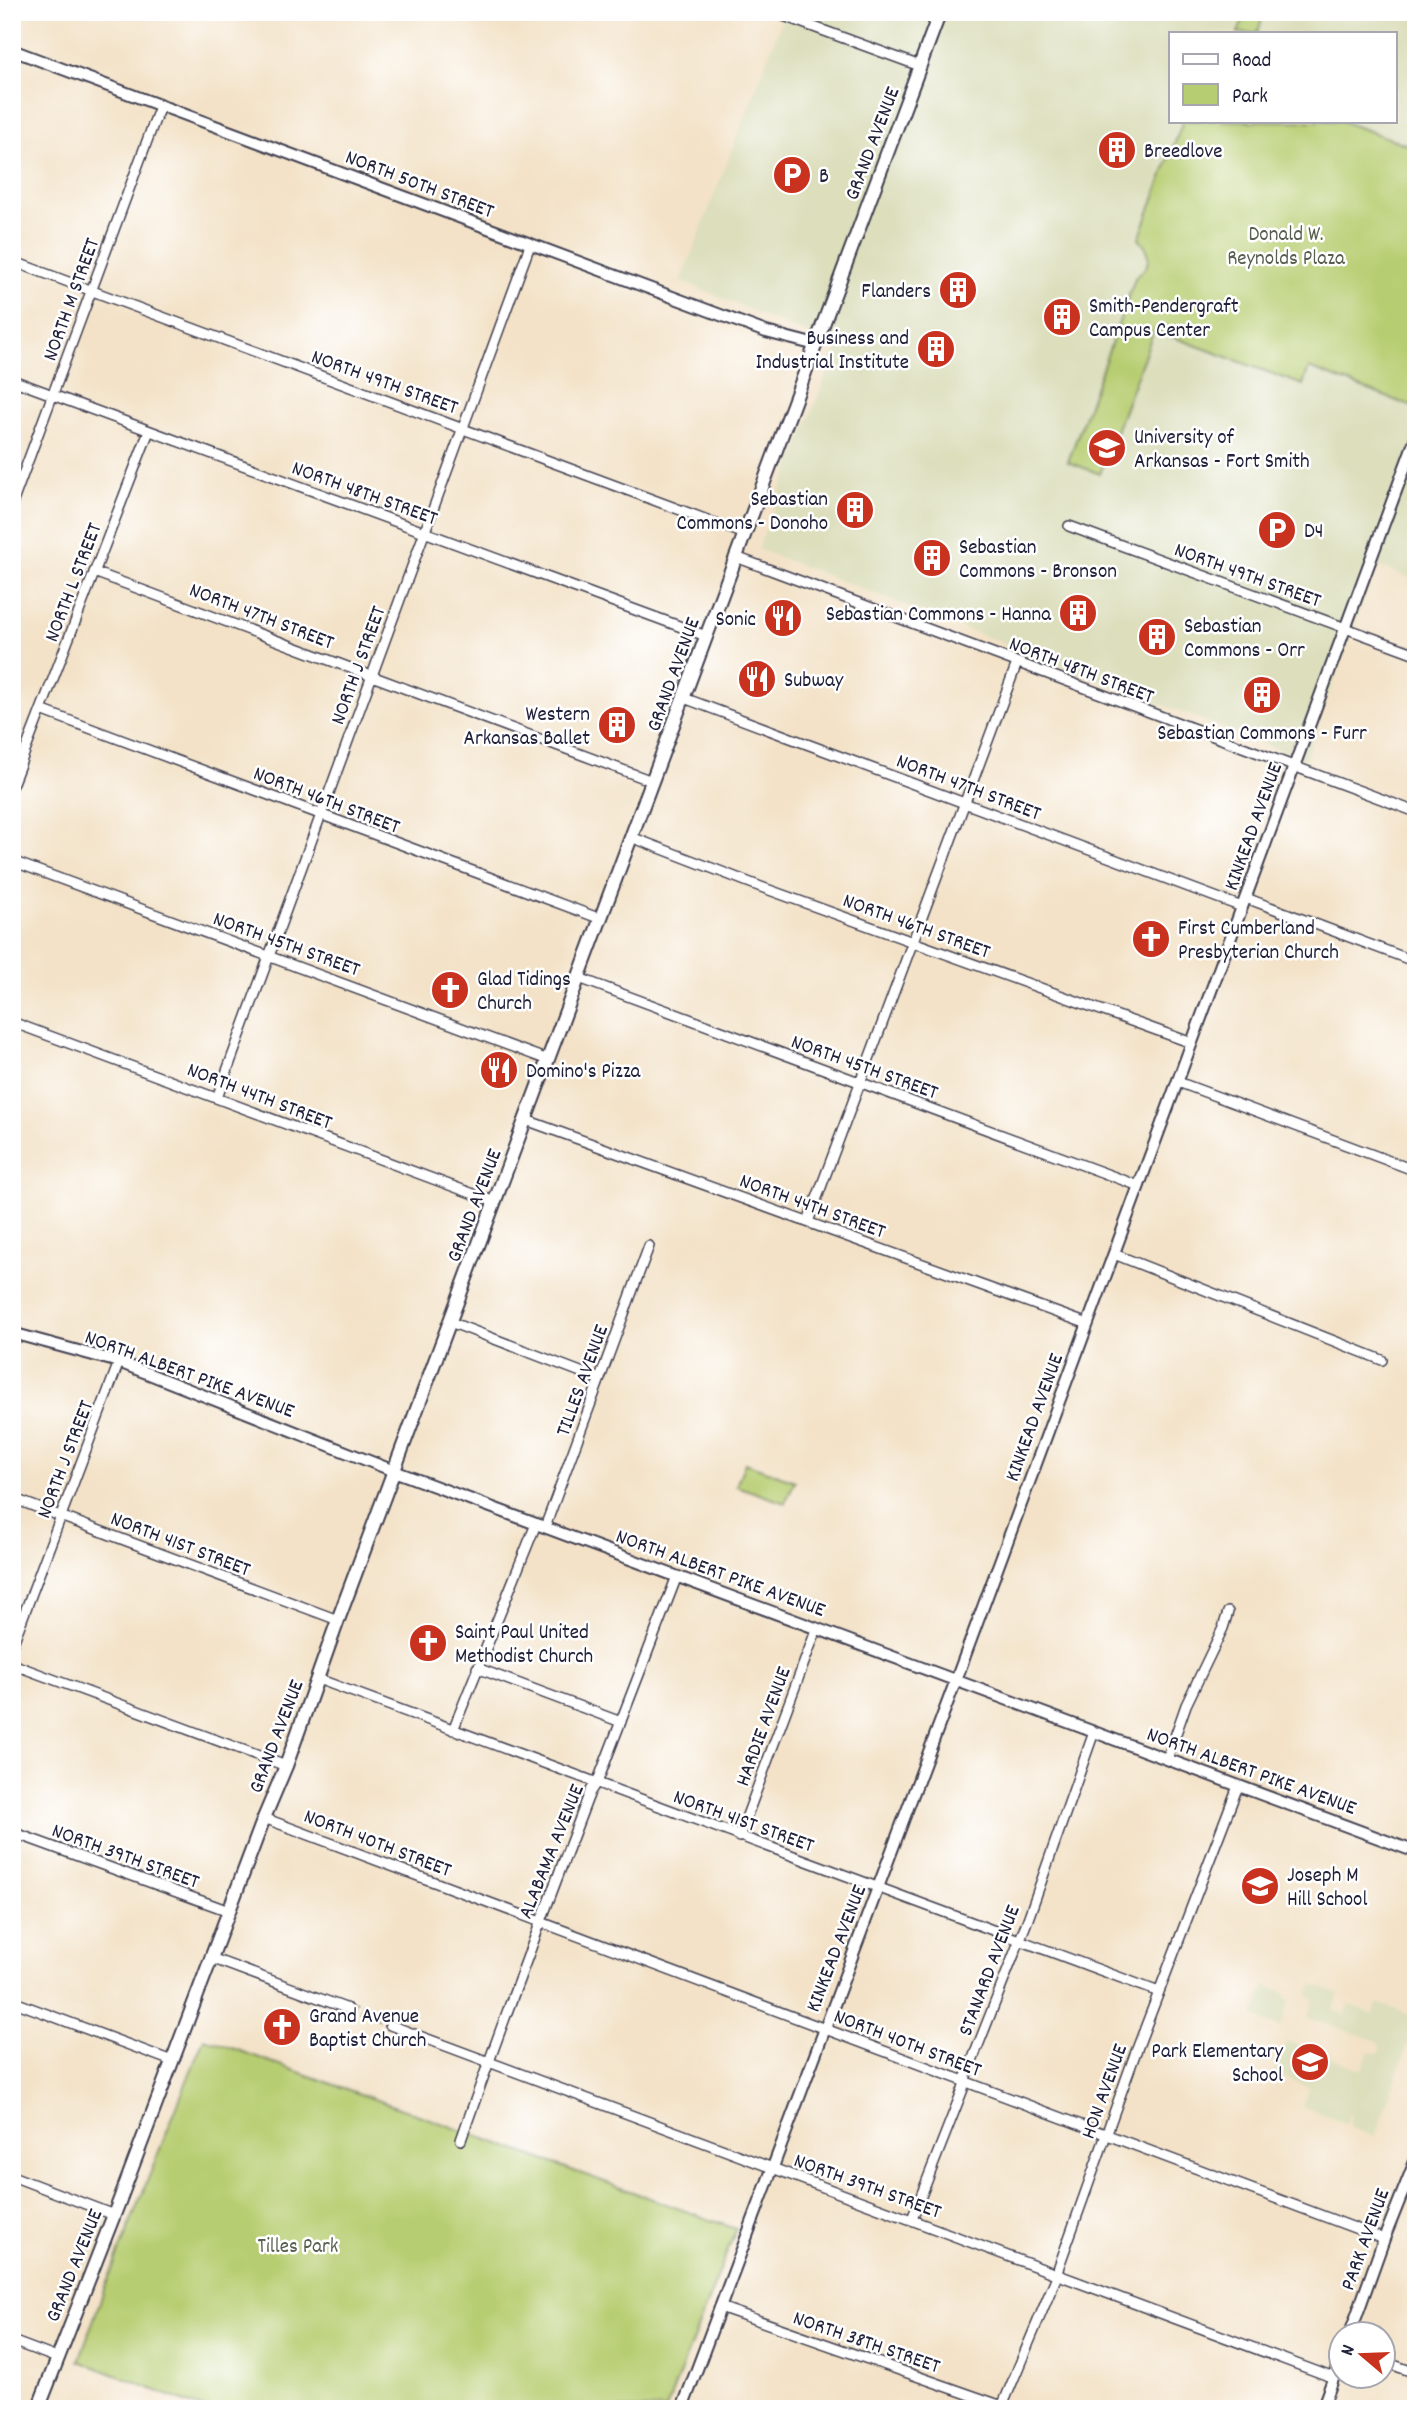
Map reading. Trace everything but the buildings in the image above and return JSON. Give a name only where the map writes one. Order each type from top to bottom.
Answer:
[{"type":"main road","name":"GRAND AVENUE","points":[[37,2409],[286,1766],[338,1620],[940,12]]},
{"type":"street","points":[[774,12],[920,66]]},
{"type":"street","name":"NORTH 50TH STREET","points":[[12,51],[766,332],[816,345]]},
{"type":"street","name":"NORTH M STREET","points":[[12,505],[160,106]]},
{"type":"street","name":"NORTH J STREET","points":[[217,1098],[530,244]]},
{"type":"street","name":"NORTH 49TH STREET","points":[[12,261],[745,534]]},
{"type":"street","name":"NORTH 48TH STREET","points":[[12,380],[706,636]]},
{"type":"street","name":"NORTH L STREET","points":[[12,785],[149,431]]},
{"type":"street","name":"KINKEAD AVENUE","points":[[682,2409],[956,1680],[1416,437]]},
{"type":"street","name":"NORTH 49TH STREET","points":[[1069,526],[1416,654]]},
{"type":"street","name":"NORTH 48TH STREET","points":[[736,557],[1416,812]]},
{"type":"street","name":"NORTH 47TH STREET","points":[[94,572],[652,781]]},
{"type":"street","points":[[808,1222],[1017,663]]},
{"type":"street","name":"NORTH 47TH STREET","points":[[684,698],[964,803],[1416,962]]},
{"type":"street","name":"NORTH 46TH STREET","points":[[41,710],[601,919]]},
{"type":"street","name":"NORTH 46TH STREET","points":[[631,837],[1192,1044]]},
{"type":"street","name":"NORTH 45TH STREET","points":[[12,861],[548,1060]]},
{"type":"street","name":"NORTH 45TH STREET","points":[[579,978],[1139,1186]]},
{"type":"street","name":"NORTH 44TH STREET","points":[[12,1022],[495,1202]]},
{"type":"street","points":[[1178,1082],[1416,1171]]},
{"type":"street","name":"NORTH 44TH STREET","points":[[526,1120],[1088,1325]]},
{"type":"street","name":"TILLES AVENUE","points":[[453,1730],[477,1668],[540,1525],[649,1246]]},
{"type":"street","points":[[1114,1254],[1382,1360]]},
{"type":"street","points":[[450,1322],[599,1379]]},
{"type":"street","name":"NORTH ALBERT PIKE AVENUE","points":[[12,1333],[119,1363],[394,1471],[1416,1852]]},
{"type":"street","name":"NORTH J STREET","points":[[12,1646],[119,1363]]},
{"type":"street","name":"NORTH 41ST STREET","points":[[12,1498],[338,1620]]},
{"type":"street","name":"ALABAMA AVENUE","points":[[461,2140],[487,2061],[590,1791],[596,1784],[677,1576]]},
{"type":"street","points":[[1167,1759],[1186,1705],[1228,1612]]},
{"type":"street","name":"HARDIE AVENUE","points":[[739,1837],[817,1628]]},
{"type":"street","points":[[12,1664],[286,1766]]},
{"type":"street","points":[[477,1668],[621,1722]]},
{"type":"street","name":"NORTH 41ST STREET","points":[[318,1679],[1159,1992]]},
{"type":"street","name":"STANARD AVENUE","points":[[912,2219],[1020,1940],[1094,1732]]},
{"type":"street","name":"HON AVENUE","points":[[1002,2407],[1057,2274],[1106,2134],[1238,1786]]},
{"type":"street","name":"NORTH 40TH STREET","points":[[264,1818],[1384,2239]]},
{"type":"street","name":"NORTH 39TH STREET","points":[[12,1832],[229,1911]]},
{"type":"street","points":[[211,1958],[348,2010]]},
{"type":"street","points":[[12,2001],[172,2061]]},
{"type":"street","name":"NORTH 39TH STREET","points":[[390,2025],[1326,2375]]},
{"type":"street","name":"PARK AVENUE","points":[[1355,2320],[1416,2159]]},
{"type":"street","points":[[12,2176],[114,2215]]},
{"type":"street","name":"NORTH 38TH STREET","points":[[720,2307],[1002,2407]]},
{"type":"street","points":[[12,2342],[57,2358]]},
{"type":"street","points":[[1396,2366],[1416,2373]]},
{"type":"street","points":[[1322,2409],[1329,2390]]},
{"type":"shaded area","name":"University of Arkansas - Fort Smith","points":[[785,12],[1416,12],[1416,580],[1376,566],[1305,760],[758,549],[837,347],[681,281]]},
{"type":"shaded area","name":"Park Elementary School","points":[[1313,1984],[1339,1994],[1333,2010],[1345,2015],[1350,2005],[1373,2014],[1378,2003],[1416,2017],[1416,2046],[1408,2043],[1375,2137],[1349,2127],[1352,2113],[1346,2123],[1302,2106],[1309,2087],[1274,2074],[1287,2041],[1362,2070],[1369,2051],[1378,2054],[1382,2049],[1378,2041],[1307,2018],[1314,2000],[1308,1996]]},
{"type":"shaded area","name":"Park Elementary School","points":[[1265,1985],[1287,1993],[1285,1998],[1291,2000],[1280,2027],[1254,2017]]},
{"type":"green space","points":[[1246,12],[1265,12],[1257,32],[1238,32]]},
{"type":"green space","name":"Donald W. Reynolds Plaza","points":[[1183,122],[1344,122],[1416,148],[1416,408],[1309,368],[1303,385],[1154,330],[1100,474],[1068,462],[1136,276],[1147,264],[1147,249],[1139,239]]},
{"type":"green space","points":[[745,1463],[795,1481],[785,1503],[736,1486]]},
{"type":"green space","name":"Tilles Park","points":[[204,2038],[736,2229],[666,2409],[204,2409],[79,2361],[104,2290]]},
{"type":"tunnel","points":[[348,2009],[390,2025]]},
{"type":"place","name":"Breedlove","points":[[1117,150]]},
{"type":"place","name":"B","points":[[792,175]]},
{"type":"place","name":"Flanders","points":[[958,290]]},
{"type":"place","name":"Smith-Pendergraft Campus Center","points":[[1062,317]]},
{"type":"place","name":"Business and Industrial Institute","points":[[936,349]]},
{"type":"place","name":"University of Arkansas - Fort Smith","points":[[1107,448]]},
{"type":"place","name":"Sebastian Commons - Donoho","points":[[855,510]]},
{"type":"place","name":"D4","points":[[1277,530]]},
{"type":"place","name":"Sebastian Commons - Bronson","points":[[932,558]]},
{"type":"place","name":"Sebastian Commons - Hanna","points":[[1078,613]]},
{"type":"place","name":"Sonic","points":[[783,618]]},
{"type":"place","name":"Sebastian Commons - Orr","points":[[1157,637]]},
{"type":"place","name":"Subway","points":[[757,679]]},
{"type":"place","name":"Sebastian Commons - Furr","points":[[1262,695]]},
{"type":"place","name":"Western Arkansas Ballet","points":[[617,725]]},
{"type":"place","name":"First Cumberland Presbyterian Church","points":[[1151,939]]},
{"type":"place","name":"Glad Tidings Church","points":[[450,990]]},
{"type":"place","name":"Domino's Pizza","points":[[499,1070]]},
{"type":"place","name":"Saint Paul United Methodist Church","points":[[428,1643]]},
{"type":"place","name":"Joseph M Hill School","points":[[1260,1886]]},
{"type":"place","name":"Grand Avenue Baptist Church","points":[[282,2027]]},
{"type":"place","name":"Park Elementary School","points":[[1310,2062]]}]
